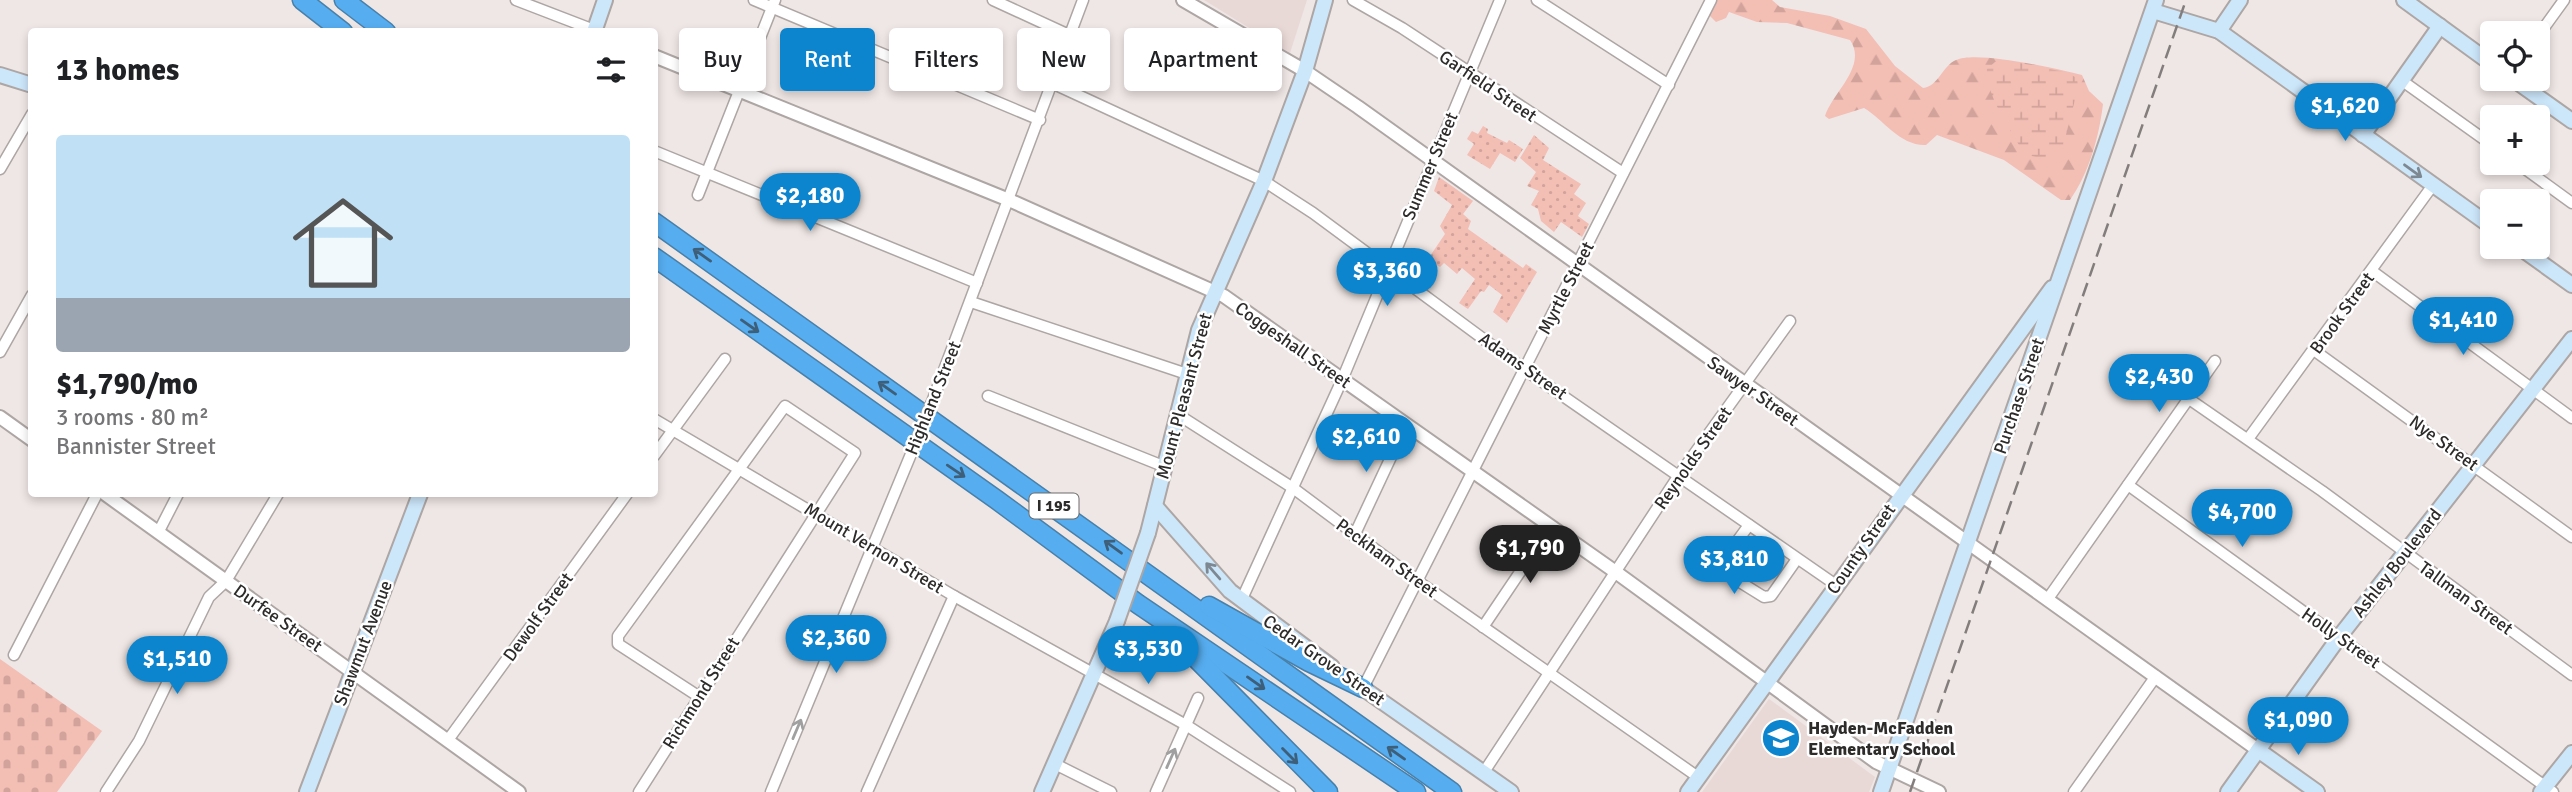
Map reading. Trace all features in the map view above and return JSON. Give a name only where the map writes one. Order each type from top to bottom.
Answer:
[{"type":"highway","points":[[302,0],[338,28]]},
{"type":"highway","points":[[344,0],[381,28]]},
{"type":"highway","name":"I 195","points":[[658,225],[1452,792]]},
{"type":"highway","name":"I 195","points":[[658,260],[1138,604],[1416,792]]},
{"type":"highway","points":[[1149,573],[1308,662],[1363,688]]},
{"type":"highway","points":[[1138,604],[1206,667],[1328,792]]},
{"type":"main road","points":[[596,28],[605,0]]},
{"type":"main road","name":"Mount Pleasant Street","points":[[1042,792],[1118,621],[1155,506],[1199,330],[1264,181],[1305,71],[1325,0]]},
{"type":"main road","points":[[2218,31],[2240,0]]},
{"type":"main road","points":[[2404,0],[2480,55]]},
{"type":"main road","points":[[2154,6],[2218,31],[2480,218]]},
{"type":"main road","name":"Purchase Street","points":[[1881,792],[2154,6]]},
{"type":"main road","points":[[2363,135],[2440,26]]},
{"type":"main road","points":[[0,75],[28,84]]},
{"type":"main road","points":[[2530,91],[2572,121]]},
{"type":"main road","points":[[2536,259],[2572,285]]},
{"type":"main road","name":"County Street","points":[[1688,792],[1899,495],[2059,278]]},
{"type":"main road","name":"Ashley Boulevard","points":[[2228,792],[2340,636],[2572,339]]},
{"type":"main road","points":[[2012,341],[2035,353]]},
{"type":"main road","name":"Shawmut Avenue","points":[[307,792],[418,497]]},
{"type":"main road","name":"Cedar Grove Street","points":[[1155,506],[1241,601],[1511,792]]},
{"type":"main road","name":"Sawyer Street","points":[[2258,750],[2317,792]]},
{"type":"main road","points":[[2547,790],[2572,753]]},
{"type":"street","points":[[516,0],[587,28]]},
{"type":"street","points":[[754,0],[773,4],[1040,120]]},
{"type":"street","points":[[993,0],[1054,28]]},
{"type":"street","name":"Highland Street","points":[[1072,28],[1083,0]]},
{"type":"street","name":"Sawyer Street","points":[[1183,0],[1305,71],[2258,750]]},
{"type":"street","name":"Garfield Street","points":[[1353,0],[1623,173]]},
{"type":"street","name":"Summer Street","points":[[1241,601],[1342,380],[1500,0]]},
{"type":"street","points":[[1537,0],[1669,85]]},
{"type":"street","name":"Myrtle Street","points":[[1363,688],[1419,582],[1711,0]]},
{"type":"street","points":[[2549,21],[2564,0]]},
{"type":"street","points":[[763,28],[773,4]]},
{"type":"street","name":"Coggeshall Street","points":[[658,58],[679,66]]},
{"type":"street","points":[[2401,80],[2480,136]]},
{"type":"street","points":[[698,195],[737,91]]},
{"type":"street","name":"Coggeshall Street","points":[[743,91],[1009,200],[1215,291],[1552,526],[1888,770],[1939,792]]},
{"type":"street","name":"Highland Street","points":[[771,792],[932,402],[1051,91]]},
{"type":"street","name":"Adams Street","points":[[1069,91],[1264,181],[1524,369],[1836,585]]},
{"type":"street","points":[[0,169],[28,121]]},
{"type":"street","points":[[658,153],[977,283]]},
{"type":"street","points":[[2534,175],[2572,202]]},
{"type":"street","name":"Brook Street","points":[[2248,439],[2315,351],[2433,185]]},
{"type":"street","points":[[2372,271],[2572,418]]},
{"type":"street","points":[[0,352],[28,302]]},
{"type":"street","points":[[971,302],[1187,374]]},
{"type":"street","name":"Reynolds Street","points":[[1484,772],[1679,475],[1790,321]]},
{"type":"street","name":"Nye Street","points":[[2315,351],[2572,537]]},
{"type":"street","points":[[658,451],[725,359]]},
{"type":"street","points":[[2047,600],[2215,361]]},
{"type":"street","points":[[989,396],[1163,466]]},
{"type":"street","name":"Tallman Street","points":[[2189,399],[2572,675]]},
{"type":"street","name":"Richmond Street","points":[[639,792],[855,453],[785,406],[737,468]]},
{"type":"street","name":"Peckham Street","points":[[1177,414],[1293,488],[1354,536],[1698,778]]},
{"type":"street","points":[[0,417],[28,437]]},
{"type":"street","name":"Mount Vernon Street","points":[[658,421],[954,596],[1186,725],[1290,792]]},
{"type":"street","points":[[1354,536],[1406,425]]},
{"type":"street","points":[[698,696],[618,644],[618,636],[737,468]]},
{"type":"street","name":"Holly Street","points":[[2128,485],[2340,636],[2547,790]]},
{"type":"street","points":[[15,655],[95,497]]},
{"type":"street","name":"Durfee Street","points":[[108,497],[519,792]]},
{"type":"street","points":[[159,531],[176,497]]},
{"type":"street","points":[[107,792],[139,741],[209,597],[226,582],[276,497]]},
{"type":"street","name":"Dewolf Street","points":[[448,740],[625,497]]},
{"type":"street","points":[[1749,525],[1722,562],[1727,574],[1764,597],[1770,596],[1797,559]]},
{"type":"street","points":[[1483,627],[1552,526]]},
{"type":"street","points":[[867,792],[954,596]]},
{"type":"street","points":[[2074,792],[2156,676]]},
{"type":"street","points":[[1156,792],[1198,698]]},
{"type":"street","points":[[1055,764],[1111,792]]},
{"type":"shaded area","points":[[1204,0],[1307,0],[1290,53],[1282,48],[1282,28],[1249,28]]},
{"type":"shaded area","name":"Hayden-McFadden Elementary School","points":[[1769,699],[1875,777],[1869,792],[1702,792]]},
{"type":"green space","points":[[1715,0],[1772,0],[1780,7],[1830,16],[1866,29],[1895,66],[1923,88],[1933,84],[1951,63],[1966,58],[2018,61],[2082,75],[2089,91],[2103,104],[2096,142],[2083,178],[2070,200],[2061,200],[2004,160],[1937,135],[1926,145],[1908,141],[1864,108],[1829,119],[1825,116],[1855,60],[1850,40],[1787,23],[1757,22],[1729,12],[1726,18],[1716,22],[1709,15]]},
{"type":"green space","points":[[2005,60],[2065,72],[2077,78],[2078,88],[2060,158],[2051,161],[2024,154],[2006,124],[1990,90],[1987,69],[1995,62]]},
{"type":"green space","points":[[1483,126],[1488,129],[1487,133],[1507,143],[1509,140],[1523,149],[1515,162],[1500,153],[1490,169],[1467,155],[1474,144],[1467,139],[1472,131],[1478,134]]},
{"type":"green space","points":[[1534,135],[1549,148],[1543,160],[1581,184],[1574,194],[1586,203],[1578,216],[1589,224],[1582,237],[1561,222],[1554,232],[1541,221],[1538,209],[1531,205],[1539,191],[1527,186],[1536,172],[1520,158]]},
{"type":"green space","points":[[1439,177],[1473,201],[1463,214],[1471,221],[1468,229],[1523,268],[1526,264],[1537,272],[1507,323],[1493,312],[1502,295],[1489,285],[1468,309],[1459,303],[1475,279],[1462,268],[1457,274],[1444,263],[1440,267],[1428,259],[1445,234],[1440,226],[1452,205],[1434,191]]},
{"type":"green space","points":[[0,659],[102,731],[57,792],[0,792]]},
{"type":"railway","points":[[1910,792],[2186,0]]},
{"type":"place","name":"Hayden-McFadden Elementary School","points":[[1781,738]]}]
